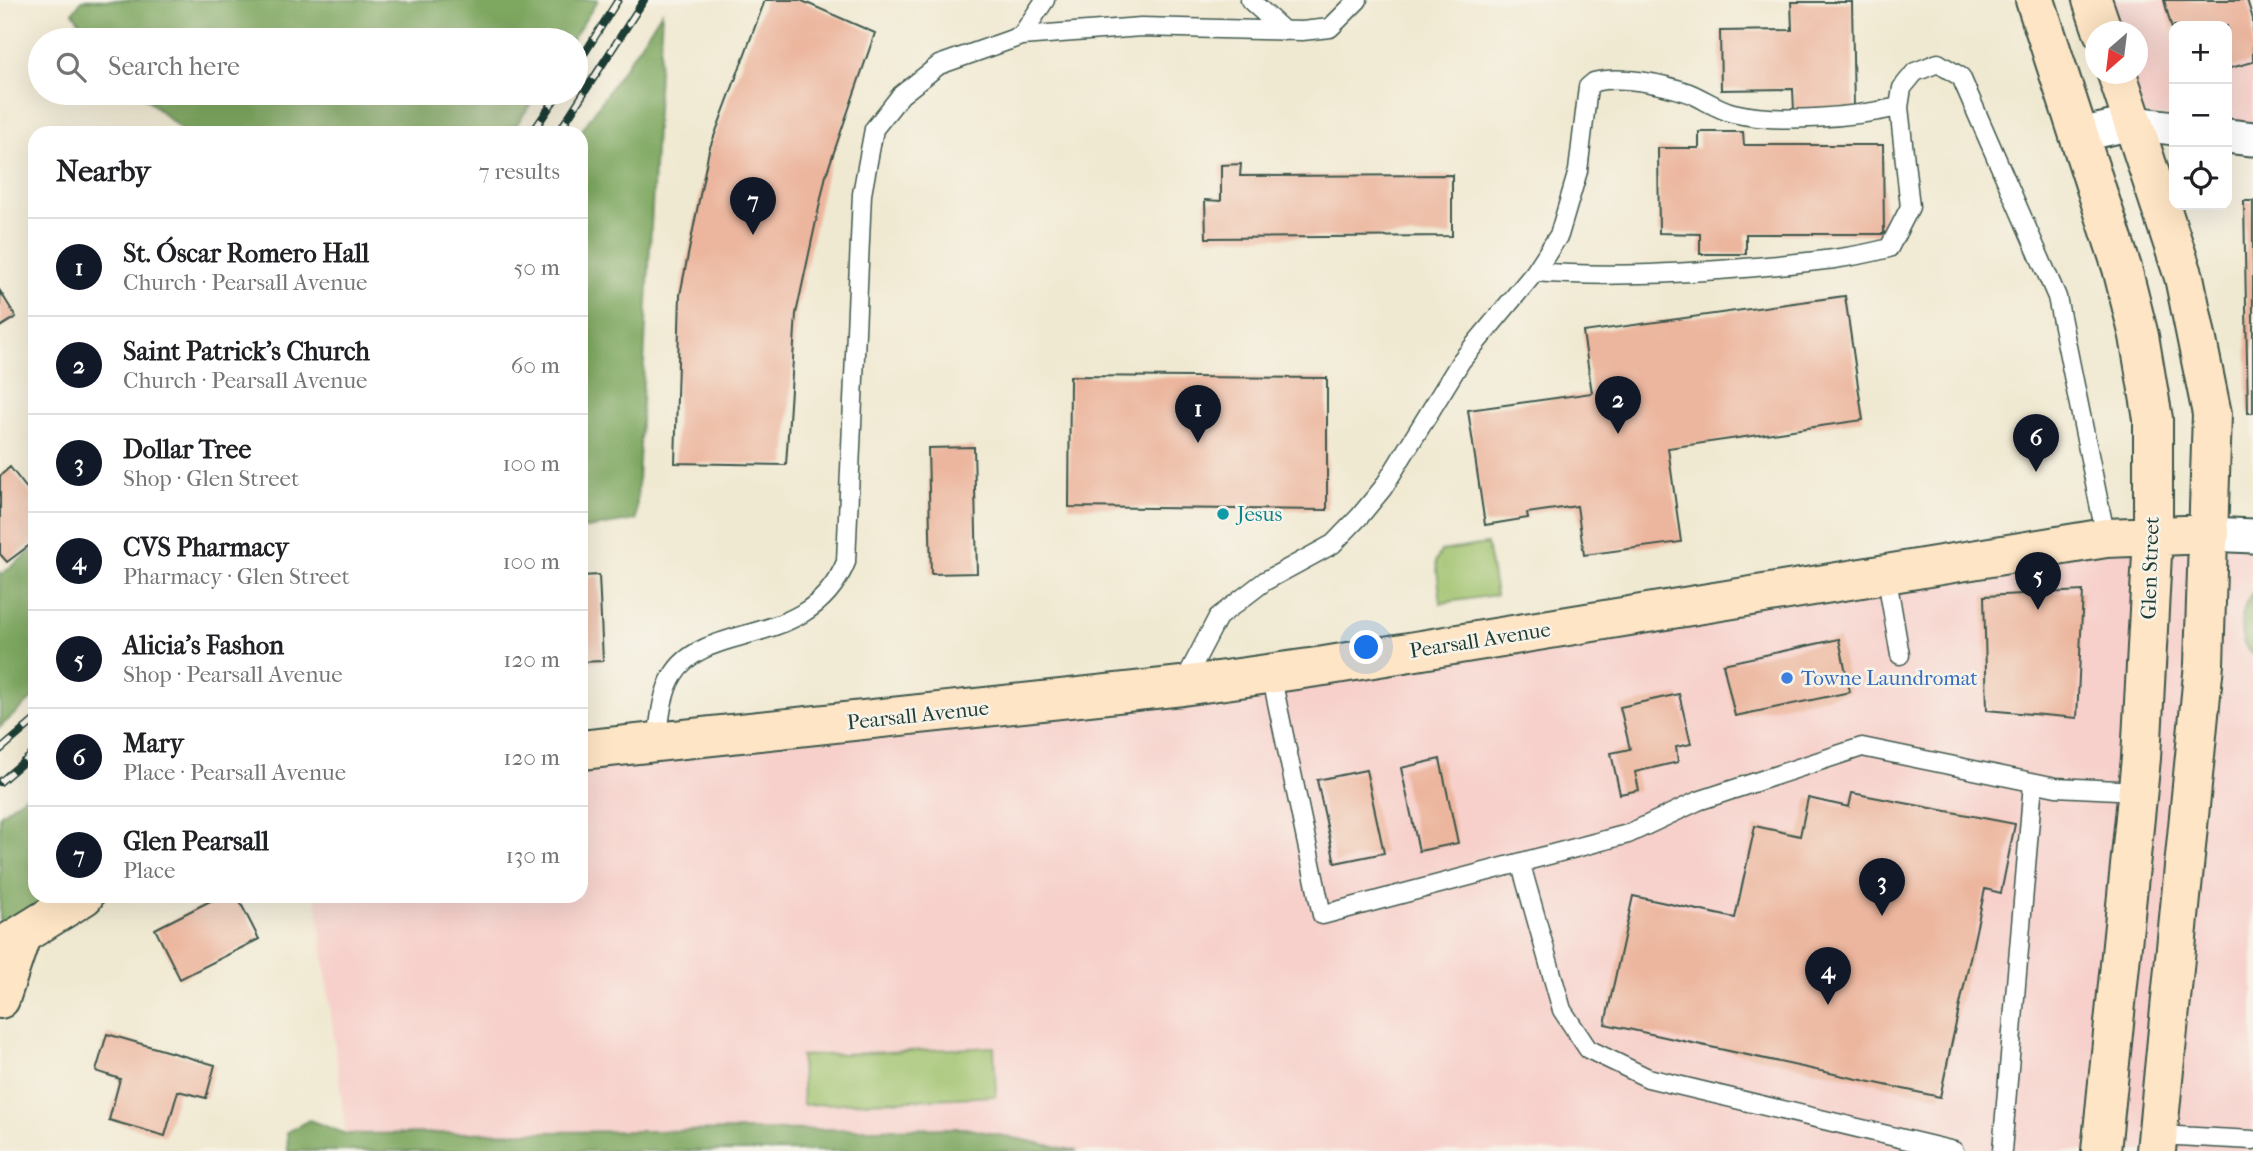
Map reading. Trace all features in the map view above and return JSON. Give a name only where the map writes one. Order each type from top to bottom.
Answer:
[{"type":"main road","name":"Glen Street","points":[[2035,0],[2122,268],[2139,336],[2153,419],[2153,536],[2138,790],[2101,1151]]},
{"type":"main road","points":[[2092,0],[2099,21]]},
{"type":"main road","points":[[2120,84],[2184,277],[2212,414],[2204,664],[2157,1143]]},
{"type":"main road","name":"Pearsall Avenue","points":[[588,749],[1182,686],[1271,674],[2106,538],[2210,534]]},
{"type":"main road","points":[[0,999],[11,942],[73,903]]},
{"type":"street","points":[[2079,135],[2133,123],[2169,127]]},
{"type":"street","points":[[2232,136],[2253,139]]},
{"type":"street","points":[[2210,534],[2253,536]]},
{"type":"lane","points":[[1021,36],[1045,0]]},
{"type":"lane","points":[[1250,0],[1284,31]]},
{"type":"lane","points":[[657,743],[668,684],[684,660],[783,624],[813,608],[839,578],[846,562],[862,194],[874,129],[901,95],[939,65],[1021,36],[1141,27],[1284,31],[1330,28],[1358,0]]},
{"type":"lane","points":[[1535,272],[1592,276],[1713,271],[1855,257],[1889,248],[1910,206],[1899,107],[1902,88],[1915,72],[1938,63],[1961,77],[2057,297],[2106,538]]},
{"type":"lane","points":[[1182,686],[1218,617],[1265,581],[1333,544],[1360,516],[1383,488],[1461,361],[1535,272],[1559,235],[1578,171],[1588,87],[1601,80],[1650,84],[1690,94],[1732,112],[1758,117],[1863,115],[1899,107]]},
{"type":"lane","points":[[1886,573],[1899,655]]},
{"type":"lane","points":[[1271,674],[1322,915],[1521,865],[1628,834],[1698,801],[1861,747],[2056,787],[2138,790]]},
{"type":"lane","points":[[2002,1151],[2033,783]]},
{"type":"lane","points":[[1521,865],[1562,1010],[1588,1049],[1648,1078],[1954,1151]]},
{"type":"lane","points":[[2157,1143],[2253,1140]]},
{"type":"shaded area","points":[[2066,0],[2253,0],[2253,128],[2232,125],[2232,21],[2169,21],[2169,117],[2109,115],[2097,84],[2148,84],[2148,21],[2085,21],[2085,51]]},
{"type":"shaded area","points":[[2253,530],[2248,651],[2253,654],[2253,1151],[1077,1151],[965,1128],[346,1134],[317,903],[588,903],[588,749]]},
{"type":"green space","points":[[82,0],[598,0],[580,28],[83,28],[73,12]]},
{"type":"green space","points":[[662,12],[636,520],[588,528],[588,126],[585,126]]},
{"type":"green space","points":[[154,105],[530,105],[516,126],[177,126]]},
{"type":"green space","points":[[1487,544],[1496,595],[1441,603],[1436,561],[1441,551]]},
{"type":"green space","points":[[28,554],[28,702],[0,727],[0,572],[2,574]]},
{"type":"green space","points":[[2253,592],[2253,654],[2244,641],[2241,624],[2245,606]]},
{"type":"green space","points":[[28,793],[28,903],[67,903],[0,942],[0,815]]},
{"type":"green space","points":[[994,1047],[996,1096],[803,1105],[801,1056]]},
{"type":"green space","points":[[309,1120],[346,1134],[965,1128],[1077,1151],[288,1151],[287,1132]]},
{"type":"building","points":[[765,0],[800,0],[875,33],[826,175],[796,314],[786,465],[675,463],[680,295],[709,150]]},
{"type":"building","points":[[2164,0],[2247,0],[2253,19],[2253,62],[2232,68],[2232,21],[2170,21]]},
{"type":"building","points":[[1791,2],[1852,2],[1854,110],[1794,111],[1793,89],[1721,90],[1720,31],[1792,30]]},
{"type":"building","points":[[1699,132],[1743,132],[1744,145],[1883,145],[1884,234],[1746,234],[1746,254],[1700,254],[1700,234],[1659,233],[1658,148],[1699,148]]},
{"type":"building","points":[[1241,164],[1240,176],[1452,175],[1452,236],[1206,238],[1205,200],[1221,201],[1221,165]]},
{"type":"building","points":[[2244,201],[2253,201],[2253,413],[2248,413]]},
{"type":"building","points":[[0,291],[16,317],[0,327]]},
{"type":"building","points":[[1845,296],[1863,420],[1668,448],[1681,542],[1584,555],[1577,506],[1527,513],[1528,518],[1485,525],[1468,410],[1592,393],[1583,332]]},
{"type":"building","points":[[1070,376],[1327,378],[1327,510],[1069,507]]},
{"type":"building","points":[[974,447],[977,573],[931,574],[928,448]]},
{"type":"building","points":[[10,467],[28,490],[28,546],[7,562],[0,554],[0,476]]},
{"type":"building","points":[[599,575],[603,661],[588,662],[588,576]]},
{"type":"building","points":[[2083,591],[2077,718],[1987,710],[1984,596]]},
{"type":"building","name":"Towne Laundromat","points":[[1839,639],[1850,692],[1735,716],[1723,664]]},
{"type":"building","points":[[1679,694],[1691,744],[1676,747],[1678,762],[1635,772],[1639,790],[1620,794],[1611,753],[1630,749],[1620,707]]},
{"type":"building","points":[[1440,759],[1458,843],[1419,851],[1401,768]]},
{"type":"building","points":[[1366,770],[1384,853],[1335,863],[1317,780]]},
{"type":"building","points":[[1852,793],[2015,824],[2001,893],[1985,889],[1940,1097],[1605,1024],[1633,896],[1735,918],[1755,826],[1800,836],[1808,798],[1849,807]]},
{"type":"building","points":[[206,903],[241,903],[259,939],[180,979],[155,929]]},
{"type":"building","points":[[107,1034],[215,1065],[206,1098],[178,1091],[165,1136],[109,1120],[120,1079],[96,1071]]},
{"type":"railway","points":[[588,48],[618,0]]},
{"type":"railway","points":[[588,87],[644,0]]},
{"type":"railway","points":[[537,126],[551,105]]},
{"type":"railway","points":[[563,126],[576,105]]},
{"type":"railway","points":[[0,750],[28,726]]},
{"type":"railway","points":[[0,782],[28,758]]},
{"type":"place","name":"Glen Pearsall","points":[[753,235]]},
{"type":"place","name":"Saint Patrick's Church","points":[[1618,434]]},
{"type":"place","name":"St. Óscar Romero Hall","points":[[1198,443]]},
{"type":"place","name":"Mary","points":[[2036,472]]},
{"type":"place","name":"Jesus","points":[[1223,514]]},
{"type":"place","name":"Alicia's Fashon","points":[[2038,610]]},
{"type":"place","name":"Towne Laundromat","points":[[1787,678]]},
{"type":"place","name":"Dollar Tree","points":[[1882,916]]},
{"type":"place","name":"CVS Pharmacy","points":[[1828,1005]]}]
